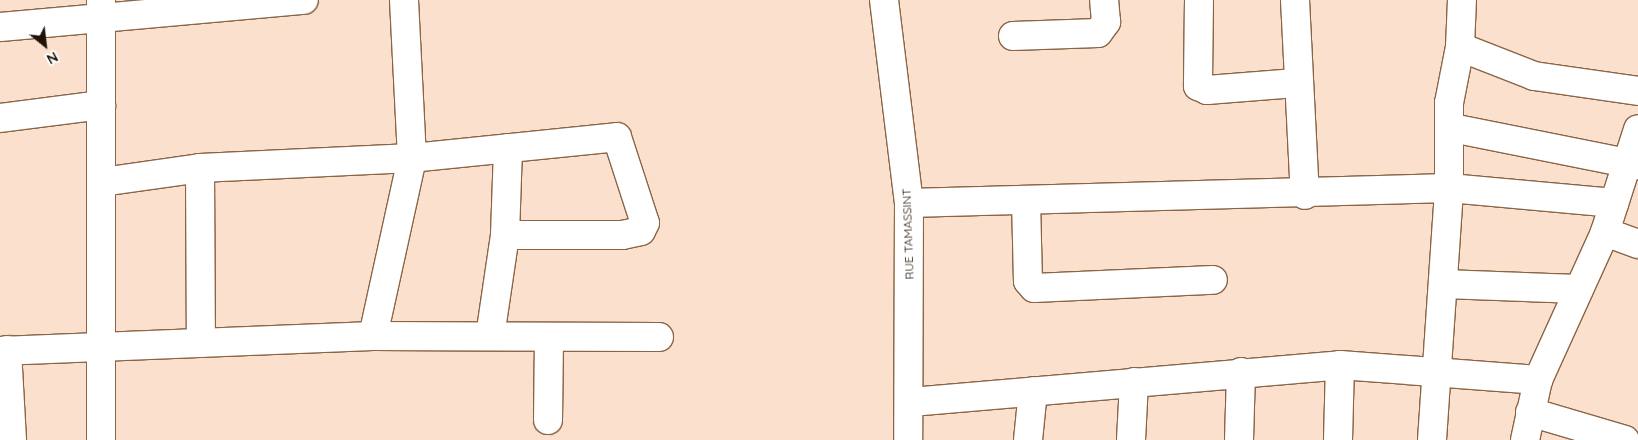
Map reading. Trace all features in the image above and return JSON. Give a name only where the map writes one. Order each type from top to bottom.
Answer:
[{"type":"street","points":[[0,27],[102,8],[304,0]]},
{"type":"street","points":[[373,336],[412,158],[404,0]]},
{"type":"street","name":"RUE TAMASSINT","points":[[884,0],[909,203],[910,402],[908,440]]},
{"type":"street","points":[[1013,36],[1098,33],[1106,22],[1104,0]]},
{"type":"street","points":[[1198,0],[1198,86],[1207,90],[1296,83]]},
{"type":"street","points":[[1295,0],[1296,83],[1305,195]]},
{"type":"street","points":[[1432,440],[1449,188],[1452,128],[1450,103],[1460,47],[1462,0]]},
{"type":"street","points":[[101,440],[102,8]]},
{"type":"street","points":[[1460,47],[1534,76],[1638,91]]},
{"type":"street","points":[[0,118],[101,104]]},
{"type":"street","points":[[1452,128],[1634,164]]},
{"type":"street","points":[[1525,440],[1538,380],[1605,232],[1614,203],[1634,164],[1638,128]]},
{"type":"street","points":[[102,182],[200,168],[412,158],[617,136],[645,223],[641,231],[622,235],[505,235]]},
{"type":"street","points":[[490,336],[505,235],[508,148]]},
{"type":"street","points":[[200,168],[201,342]]},
{"type":"street","points":[[909,203],[1305,195],[1449,188],[1614,203]]},
{"type":"street","points":[[1026,200],[1028,281],[1034,288],[1213,280]]},
{"type":"street","points":[[1605,232],[1638,244]]},
{"type":"street","points":[[1443,284],[1579,289]]},
{"type":"street","points":[[12,440],[4,351],[102,345],[373,336],[658,338]]},
{"type":"street","points":[[548,420],[549,337]]},
{"type":"street","points":[[910,402],[1241,372],[1340,366],[1538,380]]},
{"type":"street","points":[[1338,440],[1340,366]]},
{"type":"street","points":[[1239,440],[1241,372]]},
{"type":"street","points":[[1131,440],[1134,382]]},
{"type":"street","points":[[1028,440],[1033,392]]},
{"type":"street","points":[[1530,412],[1625,440]]}]
